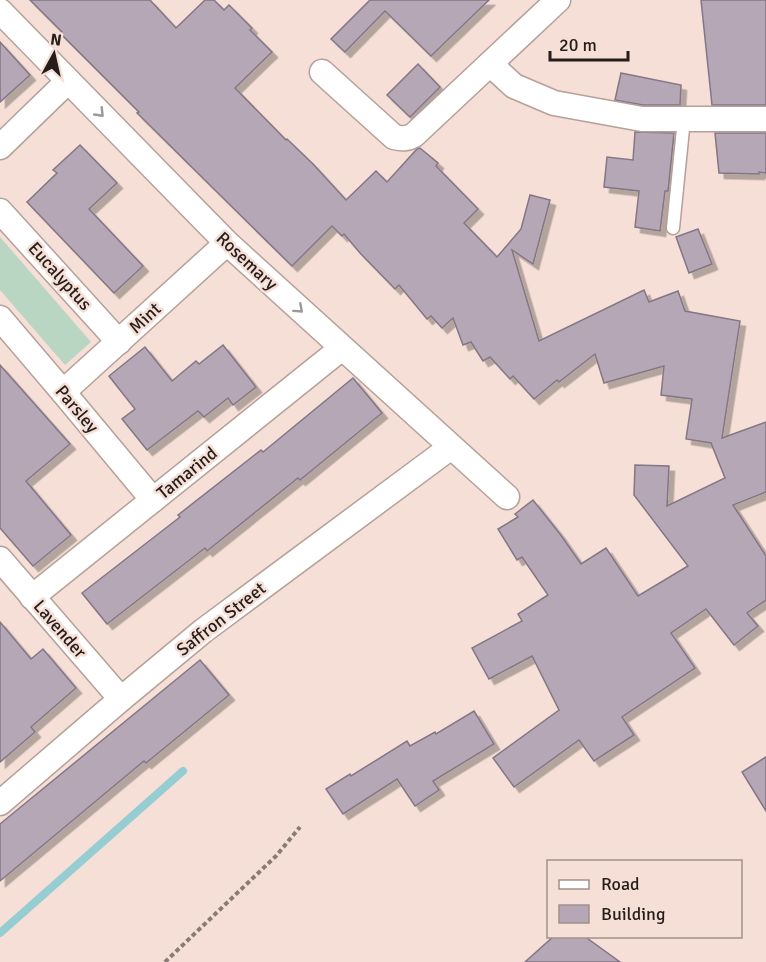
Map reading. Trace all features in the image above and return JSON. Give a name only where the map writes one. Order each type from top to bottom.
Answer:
[{"type":"street","points":[[322,72],[387,132],[401,139],[414,135],[558,0]]},
{"type":"street","name":"Rosemary","points":[[0,11],[226,243],[507,497]]},
{"type":"street","points":[[490,64],[514,86],[554,103],[642,119],[766,118]]},
{"type":"street","points":[[0,147],[68,81]]},
{"type":"street","name":"Eucalyptus","points":[[0,211],[119,342]]},
{"type":"street","name":"Mint","points":[[63,392],[226,243]]},
{"type":"street","name":"Parsley","points":[[0,318],[153,501]]},
{"type":"street","name":"Tamarind","points":[[32,597],[342,348]]},
{"type":"street","name":"Saffron Street","points":[[2,797],[204,632],[451,447]]},
{"type":"street","name":"Lavender","points":[[0,559],[121,699]]},
{"type":"lane","points":[[673,228],[684,119]]},
{"type":"path","points":[[165,962],[276,856],[300,827]]},
{"type":"green space","points":[[0,237],[91,342],[65,365],[0,290]]},
{"type":"building","points":[[30,0],[150,0],[176,28],[205,0],[214,0],[224,10],[229,5],[272,52],[235,88],[313,164],[346,200],[376,171],[387,182],[420,148],[438,163],[436,166],[478,209],[464,223],[497,257],[521,229],[530,195],[550,200],[533,264],[512,250],[539,341],[644,290],[649,302],[678,291],[685,311],[740,321],[722,438],[766,422],[766,492],[733,505],[766,556],[766,600],[747,613],[758,626],[734,645],[706,609],[671,633],[695,668],[622,717],[634,735],[594,761],[579,740],[514,787],[493,758],[559,710],[532,656],[489,679],[472,648],[522,621],[518,614],[548,595],[522,557],[517,560],[498,529],[518,517],[515,514],[533,500],[581,564],[606,548],[638,596],[688,566],[634,495],[635,465],[669,466],[667,506],[725,478],[711,443],[686,439],[692,399],[661,395],[664,366],[604,383],[595,354],[534,399],[513,376],[510,379],[490,357],[483,361],[471,342],[463,345],[453,318],[442,328],[431,316],[427,319],[399,285],[395,289],[344,234],[342,236],[332,226],[292,266],[137,113],[139,112]]},
{"type":"building","points":[[370,0],[489,0],[431,56],[385,11],[345,52],[331,39]]},
{"type":"building","points":[[701,0],[766,0],[766,105],[712,105]]},
{"type":"building","points":[[0,42],[30,75],[0,102]]},
{"type":"building","points":[[418,64],[440,87],[410,117],[387,95]]},
{"type":"building","points":[[621,73],[681,85],[680,105],[643,105],[615,100]]},
{"type":"building","points":[[635,132],[674,133],[668,191],[665,191],[660,231],[635,227],[639,191],[604,187],[607,157],[633,160]]},
{"type":"building","points":[[715,133],[766,133],[766,173],[719,173]]},
{"type":"building","points":[[80,145],[117,183],[89,209],[143,266],[114,293],[27,202],[57,173],[53,170]]},
{"type":"building","points":[[698,229],[712,264],[689,273],[676,237]]},
{"type":"building","points":[[223,345],[256,387],[233,405],[228,398],[204,417],[198,411],[147,450],[122,419],[135,409],[109,376],[145,347],[172,381],[196,361],[199,364]]},
{"type":"building","points":[[0,365],[70,444],[26,481],[71,535],[33,566],[0,528]]},
{"type":"building","points":[[353,378],[382,413],[300,480],[298,478],[207,551],[205,548],[107,624],[82,593],[261,450],[263,452]]},
{"type":"building","points":[[0,622],[31,659],[43,649],[76,688],[31,727],[35,732],[0,762]]},
{"type":"building","points":[[200,660],[229,695],[146,763],[144,761],[0,881],[0,824]]},
{"type":"building","points":[[474,711],[494,744],[433,781],[439,790],[415,806],[397,779],[343,814],[326,789],[407,741],[410,746],[435,732],[436,734]]},
{"type":"building","points":[[766,757],[766,811],[742,772]]},
{"type":"building","points":[[552,938],[587,938],[620,962],[525,962]]},
{"type":"waterway","points":[[0,933],[183,771]]}]
